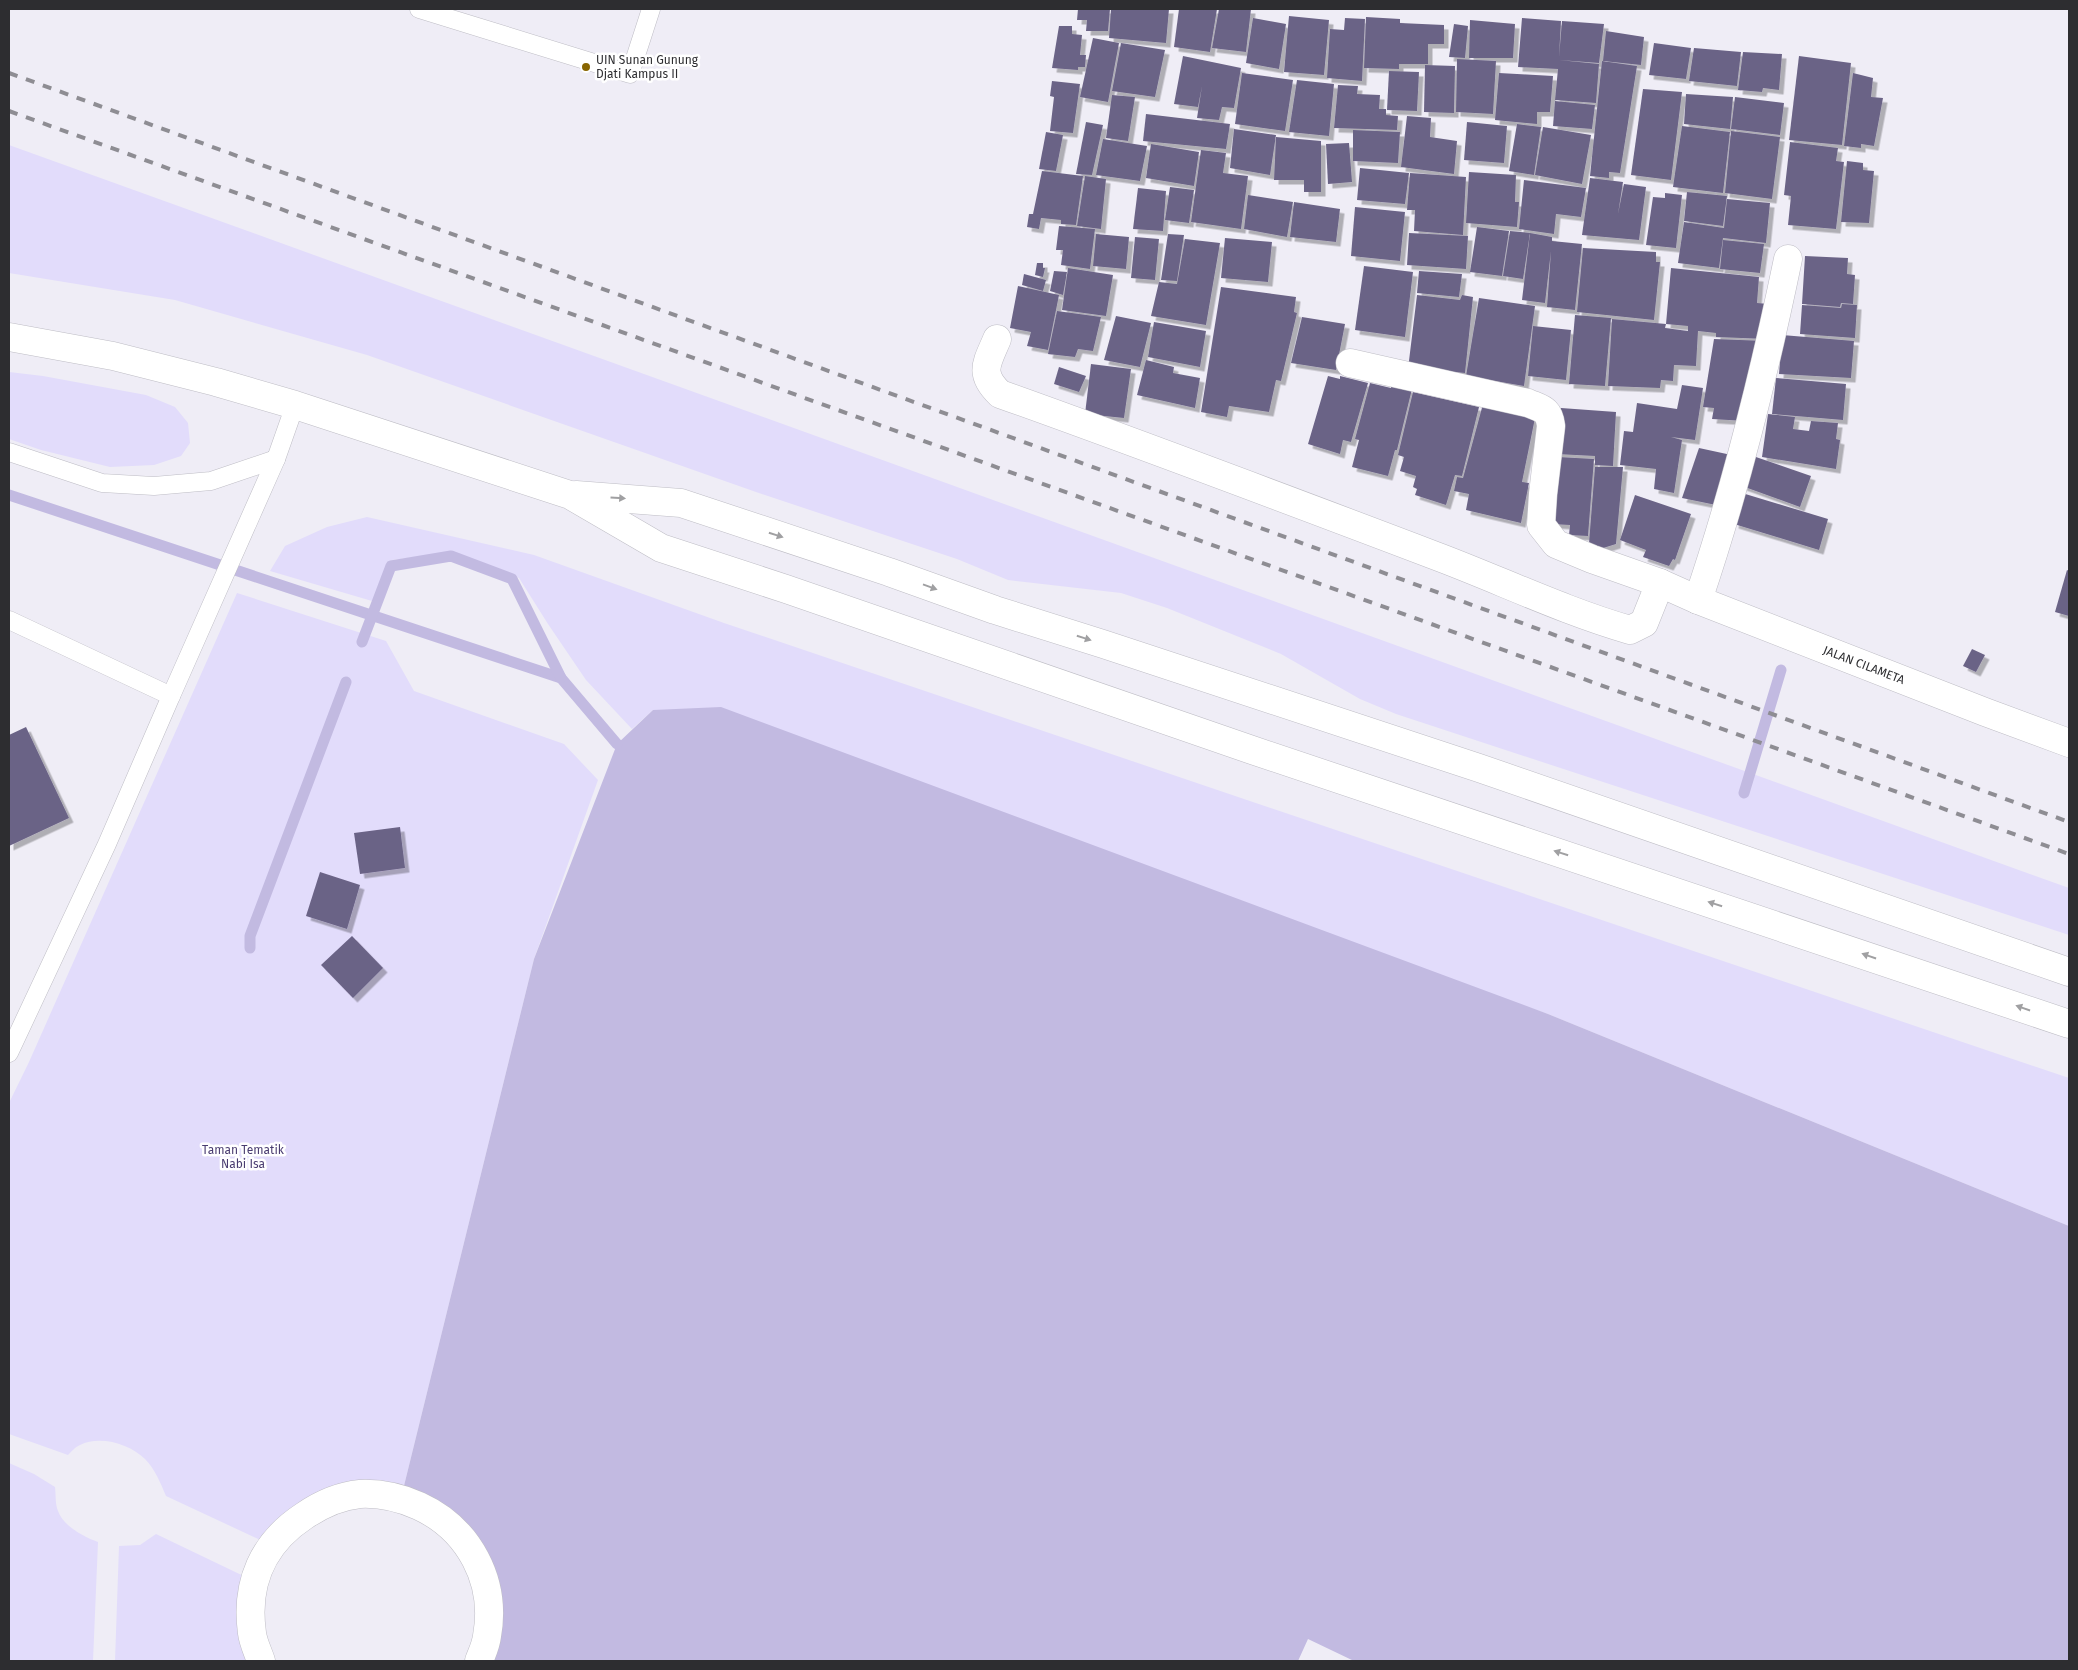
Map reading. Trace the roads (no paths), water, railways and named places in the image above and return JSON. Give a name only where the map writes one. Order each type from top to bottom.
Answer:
[{"type":"street","points":[[1698,600],[1722,528],[1767,361],[1788,260]]},
{"type":"street","points":[[9,337],[113,356],[296,404],[570,495],[661,548],[786,589],[1252,750],[2069,1024]]},
{"type":"street","points":[[997,338],[985,367],[989,384],[1000,394],[1154,449],[1485,574],[1608,624],[1630,630],[1644,624],[1660,583]]},
{"type":"street","name":"JALAN CILAMETA","points":[[1350,363],[1528,403],[1544,410],[1550,417],[1551,426],[1541,525],[1556,544],[2069,743]]},
{"type":"street","points":[[570,495],[681,503],[889,572],[995,610],[1479,768],[2069,972]]},
{"type":"street","points":[[261,1661],[252,1634],[251,1594],[258,1569],[271,1546],[288,1526],[322,1504],[360,1494],[401,1498],[435,1513],[463,1538],[475,1556],[484,1576],[489,1611],[487,1637],[479,1661]]},
{"type":"lane","points":[[419,9],[630,74],[651,9]]},
{"type":"lane","points":[[9,1052],[107,844],[276,459],[296,404]]},
{"type":"lane","points":[[9,452],[102,483],[154,486],[211,481],[276,459]]},
{"type":"lane","points":[[9,620],[171,696]]},
{"type":"waterway","points":[[9,495],[561,678],[617,744]]},
{"type":"waterway","points":[[362,642],[391,566],[451,556],[512,579],[561,678]]},
{"type":"waterway","points":[[1744,793],[1781,670]]},
{"type":"waterway","points":[[250,948],[250,936],[346,682]]},
{"type":"railway","points":[[9,73],[2069,822]]},
{"type":"railway","points":[[9,111],[2069,854]]},
{"type":"place","name":"UIN Sunan Gunung Djati Kampus II","points":[[586,67]]},
{"type":"park label","name":"Taman Tematik Nabi Isa","points":[[243,1157]]}]
